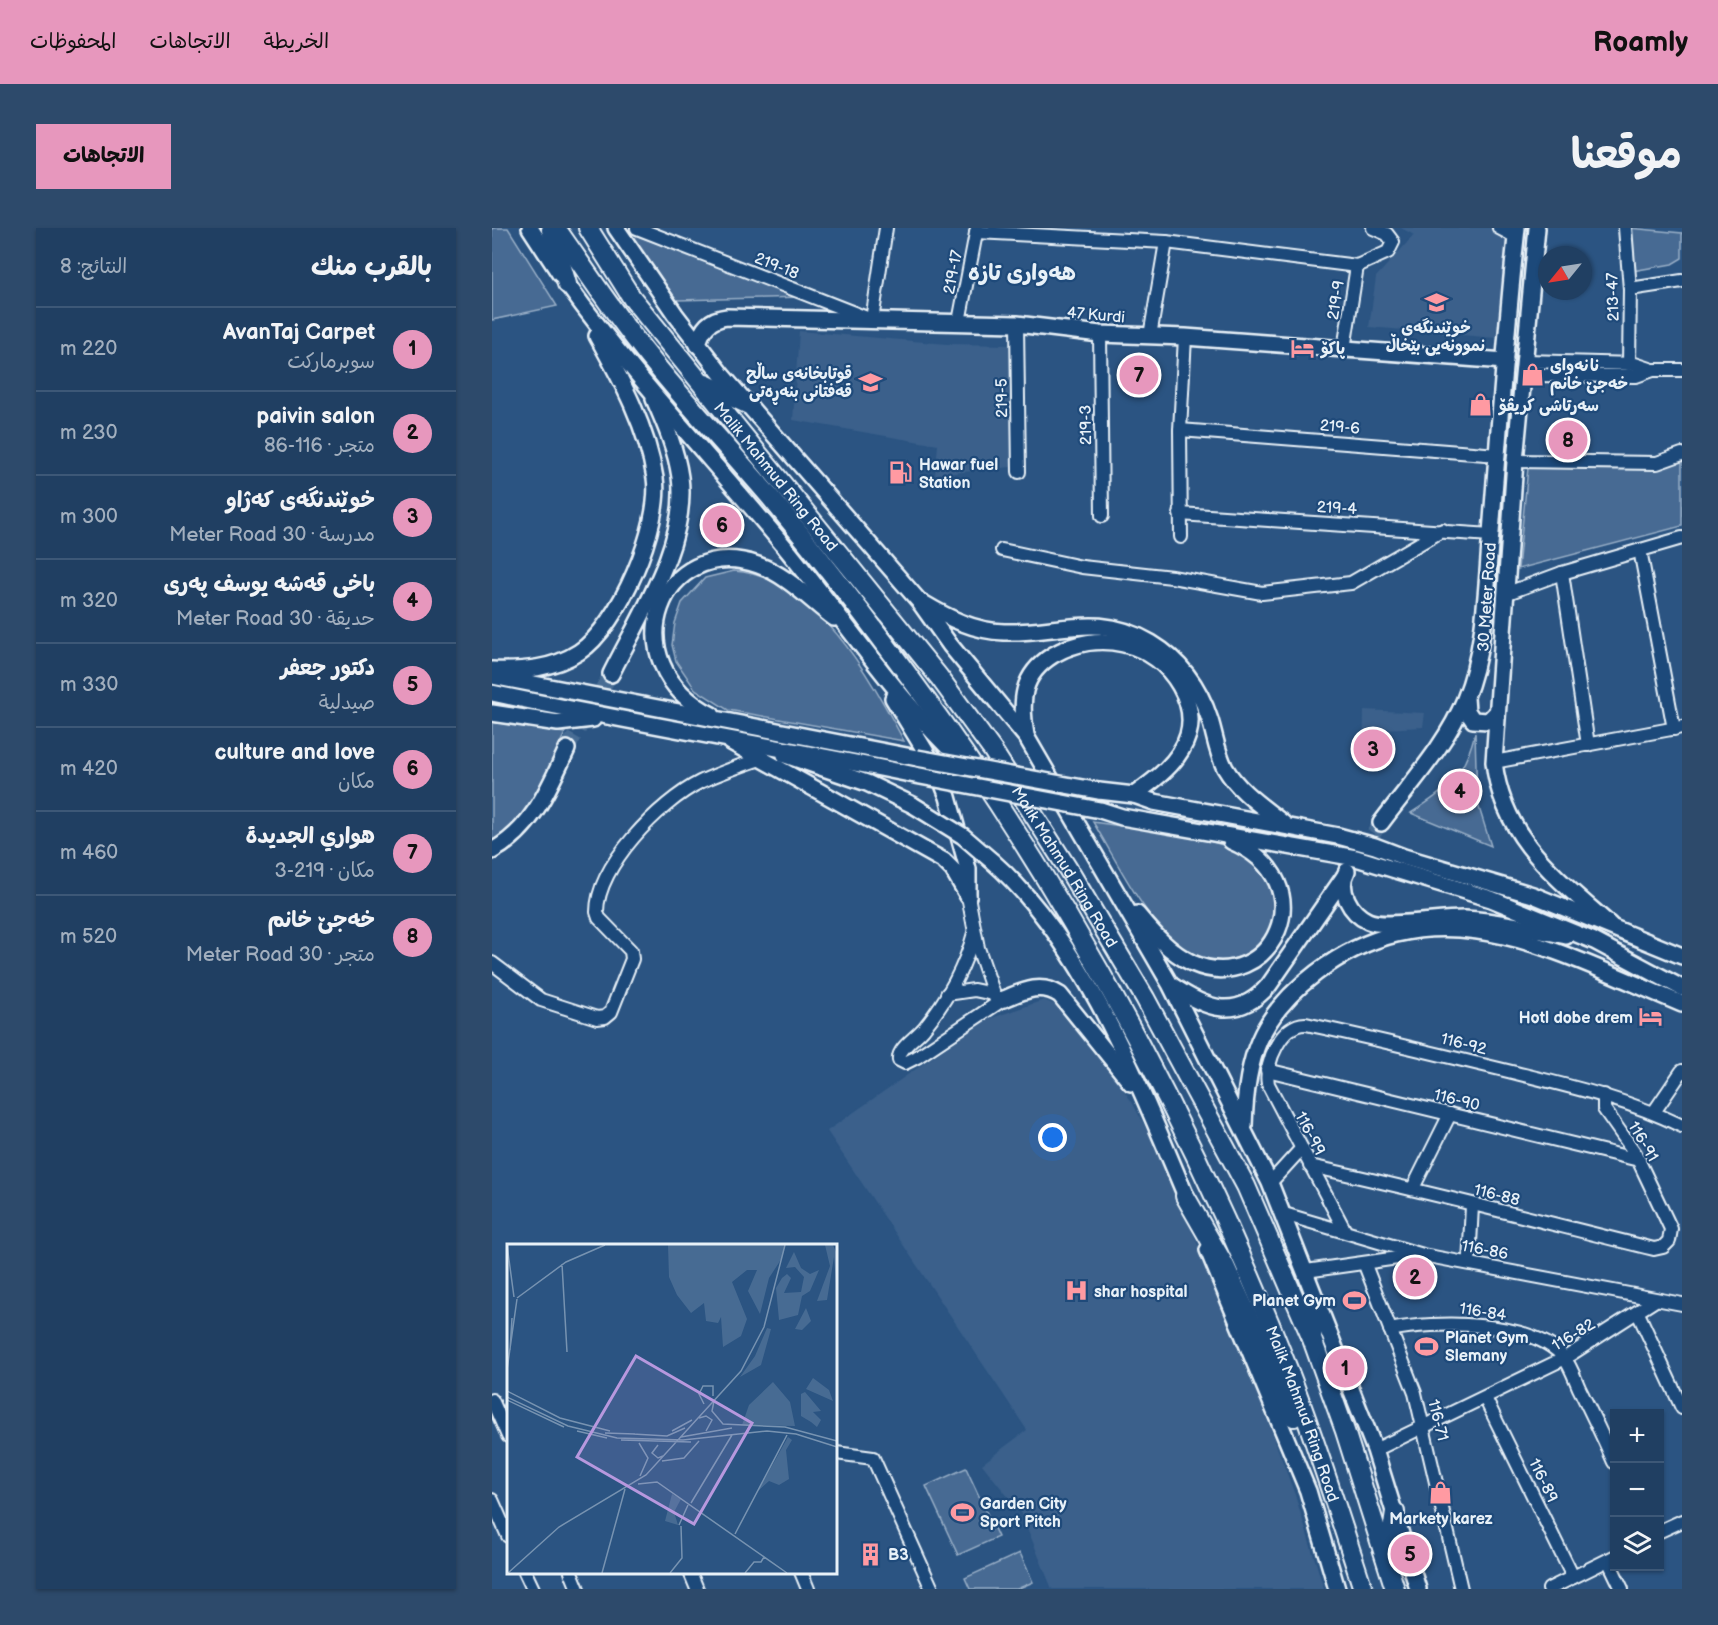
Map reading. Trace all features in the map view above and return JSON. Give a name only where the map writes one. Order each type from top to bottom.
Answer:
[{"type":"highway","points":[[550,228],[567,285]]},
{"type":"highway","name":"Malik Mahmud Ring Road","points":[[556,228],[634,338],[692,410],[770,497],[888,648],[979,777],[1089,951],[1189,1142],[1286,1366],[1363,1589]]},
{"type":"highway","name":"Malik Mahmud Ring Road","points":[[588,228],[632,298],[696,380],[750,442],[932,668],[993,751],[1068,869],[1174,1051],[1246,1186],[1312,1339],[1345,1431],[1395,1589]]},
{"type":"highway","points":[[696,380],[747,404]]},
{"type":"highway","points":[[1185,1196],[1225,1266],[1296,1422],[1324,1471]]},
{"type":"highway","points":[[1312,1339],[1316,1301]]},
{"type":"highway","points":[[1387,1562],[1395,1512]]},
{"type":"main road","points":[[492,670],[545,667],[565,660],[592,642],[611,614],[647,546],[654,517],[656,480],[645,433],[598,338],[530,228]]},
{"type":"main road","points":[[615,228],[698,345],[918,600],[950,645],[1027,738],[1170,984],[1270,1183],[1375,1450],[1418,1589]]},
{"type":"main road","name":"30 Meter Road","points":[[1537,228],[1515,461],[1494,762],[1504,806],[1526,844],[1549,871],[1611,925]]},
{"type":"main road","name":"30 Meter Road","points":[[1381,823],[1448,731],[1466,698],[1476,663],[1491,535],[1508,312],[1517,232]]},
{"type":"main road","points":[[1513,262],[1518,269],[1523,271],[1534,263]]},
{"type":"main road","points":[[567,285],[648,385],[728,477],[924,724],[979,777]]},
{"type":"main road","points":[[1508,312],[1518,305],[1528,314]]},
{"type":"main road","name":"47 Kurdi","points":[[698,345],[705,327],[721,318],[872,320],[1017,324],[1100,334],[1185,337],[1505,361]]},
{"type":"main road","points":[[611,674],[674,543],[680,511],[678,464],[668,430],[648,385]]},
{"type":"main road","points":[[723,720],[696,705],[675,686],[658,656],[658,615],[670,590],[692,571],[718,561],[758,565],[786,580],[855,636]]},
{"type":"main road","points":[[918,600],[943,615],[971,627],[1004,632],[1095,624],[1124,630],[1149,642],[1176,659],[1198,689],[1220,757],[1241,790],[1289,828]]},
{"type":"main road","points":[[1027,738],[1021,706],[1030,678],[1041,663],[1069,646],[1094,640],[1118,642],[1145,651],[1171,671],[1186,696],[1190,711],[1188,735],[1166,770],[1134,795]]},
{"type":"main road","points":[[876,665],[938,772],[948,797],[968,869],[968,896]]},
{"type":"main road","points":[[492,676],[917,758],[1099,791],[1134,795],[1154,802],[1375,846],[1404,857],[1533,895],[1682,956]]},
{"type":"main road","points":[[492,693],[605,717],[723,737],[764,752],[944,861],[953,870],[968,896]]},
{"type":"main road","points":[[1466,698],[1467,711],[1473,720],[1488,721],[1496,713]]},
{"type":"main road","points":[[492,713],[558,723],[605,717]]},
{"type":"main road","points":[[492,851],[507,844],[531,817],[552,782],[567,749]]},
{"type":"main road","points":[[764,752],[915,774],[1100,810],[1122,817],[1356,858],[1491,899],[1594,941],[1682,988]]},
{"type":"main road","name":"Malik Mahmud Ring Road","points":[[764,752],[867,783],[914,805],[963,836],[1027,896],[1071,959],[1147,1101],[1308,1491],[1338,1589]]},
{"type":"main road","points":[[1117,891],[1170,949],[1193,963],[1212,968],[1231,968],[1244,964],[1267,949],[1278,931],[1284,912],[1278,879],[1268,866],[1246,848],[1206,831]]},
{"type":"main road","points":[[1170,984],[1197,1003],[1211,1008],[1239,1006],[1256,998],[1269,985],[1346,874],[1344,891],[1350,906],[1360,917],[1371,923],[1466,919],[1594,941]]},
{"type":"main road","points":[[1244,1129],[1248,1070],[1253,1051],[1272,1017],[1307,979],[1360,944],[1387,934],[1420,930],[1455,930],[1524,940],[1561,951],[1682,1004]]},
{"type":"main road","points":[[998,998],[1038,988],[1050,989],[1060,994],[1147,1101]]},
{"type":"street","name":"219-18","points":[[637,228],[872,320]]},
{"type":"street","points":[[872,320],[886,228]]},
{"type":"street","name":"219-9","points":[[1344,350],[1357,266],[1388,252],[1393,242],[1387,234],[1372,228]]},
{"type":"street","points":[[1499,228],[1517,232]]},
{"type":"street","name":"213-47","points":[[1625,228],[1629,289],[1629,364]]},
{"type":"street","points":[[977,230],[1166,242],[1357,266]]},
{"type":"street","name":"219-17","points":[[959,322],[977,230]]},
{"type":"street","points":[[1150,336],[1166,242]]},
{"type":"street","points":[[1629,289],[1682,281]]},
{"type":"street","name":"219-5","points":[[1017,324],[1019,472]]},
{"type":"street","name":"219-3","points":[[1100,334],[1102,516]]},
{"type":"street","points":[[1181,537],[1180,429],[1185,337]]},
{"type":"street","points":[[1525,368],[1629,364],[1653,370],[1682,370]]},
{"type":"street","points":[[1525,368],[1636,376],[1653,370]]},
{"type":"street","name":"219-6","points":[[1180,429],[1498,456]]},
{"type":"street","points":[[1515,461],[1657,463],[1682,454]]},
{"type":"street","name":"219-4","points":[[1180,514],[1491,535]]},
{"type":"street","points":[[1002,549],[1082,567],[1172,577],[1262,592],[1351,583],[1443,530]]},
{"type":"street","points":[[1505,594],[1562,573],[1682,538]]},
{"type":"street","points":[[1494,762],[1678,728],[1640,550]]},
{"type":"street","points":[[1562,573],[1588,745]]},
{"type":"street","points":[[492,963],[541,1000],[597,1018],[605,1017],[611,1012],[632,959],[631,951],[599,918],[597,912],[607,873],[653,815],[699,783],[764,752]]},
{"type":"street","points":[[968,896],[974,933],[998,998]]},
{"type":"street","points":[[974,933],[963,964],[947,994],[925,1027],[900,1051],[898,1057],[900,1062],[907,1063],[917,1057],[998,998]]},
{"type":"street","points":[[947,994],[974,990],[998,998]]},
{"type":"street","name":"116-92","points":[[1267,1070],[1275,1049],[1292,1027],[1306,1024],[1604,1095],[1654,1112],[1682,1126]]},
{"type":"street","name":"116-90","points":[[1267,1070],[1639,1160]]},
{"type":"street","name":"116-99","points":[[1267,1070],[1270,1091],[1344,1230]]},
{"type":"street","points":[[1654,1112],[1682,1071]]},
{"type":"street","name":"116-91","points":[[1604,1095],[1604,1109],[1639,1160],[1671,1229],[1671,1238]]},
{"type":"street","points":[[1413,1188],[1450,1114]]},
{"type":"street","points":[[1270,1183],[1301,1149]]},
{"type":"street","name":"116-88","points":[[1310,1166],[1413,1188],[1472,1206],[1654,1249],[1663,1247],[1671,1238]]},
{"type":"street","points":[[1469,1263],[1472,1206]]},
{"type":"street","name":"116-86","points":[[1284,1214],[1424,1255],[1682,1304]]},
{"type":"street","points":[[1306,1271],[1365,1265],[1424,1255]]},
{"type":"street","name":"116-71","points":[[1365,1265],[1415,1393],[1461,1589]]},
{"type":"street","name":"116-82","points":[[1375,1450],[1565,1358],[1638,1313],[1654,1300]]},
{"type":"street","points":[[1638,1313],[1682,1408]]},
{"type":"street","name":"116-84","points":[[1390,1330],[1448,1323],[1482,1326],[1534,1340],[1565,1358]]},
{"type":"street","points":[[1565,1358],[1610,1454]]},
{"type":"street","name":"116-89","points":[[1485,1398],[1574,1577]]},
{"type":"street","points":[[492,1400],[507,1434]]},
{"type":"street","points":[[837,1453],[873,1458],[932,1589]]},
{"type":"street","points":[[492,1500],[507,1534]]},
{"type":"street","points":[[1664,1529],[1682,1521]]},
{"type":"street","points":[[1549,1589],[1610,1559]]},
{"type":"street","points":[[1616,1571],[1622,1589]]},
{"type":"street","points":[[526,1574],[533,1589]]},
{"type":"street","points":[[572,1574],[578,1589]]},
{"type":"street","points":[[691,1574],[697,1589]]},
{"type":"street","points":[[802,1574],[808,1589]]},
{"type":"shaded area","points":[[492,228],[508,228],[557,306],[492,320]]},
{"type":"shaded area","name":"خوێندنگەی نموونەیی بێخاڵ","points":[[1401,228],[1491,228],[1507,235],[1496,338],[1369,327],[1376,277],[1414,235]]},
{"type":"shaded area","points":[[1629,228],[1682,233],[1682,258],[1672,264],[1632,271]]},
{"type":"shaded area","points":[[627,232],[805,297],[677,300]]},
{"type":"shaded area","name":"قوتابخانەی ساڵح قەفتانی بنەڕەتی","points":[[799,331],[947,344],[1013,345],[1011,467],[935,475],[938,445],[793,420]]},
{"type":"shaded area","points":[[1682,452],[1682,526],[1518,569],[1528,468],[1673,460]]},
{"type":"shaded area","points":[[734,571],[763,577],[790,591],[815,611],[837,634],[857,661],[875,688],[904,741],[728,710],[695,689],[676,661],[672,645],[675,623],[682,603],[705,578]]},
{"type":"shaded area","points":[[1364,710],[1425,713],[1423,727],[1383,729],[1382,771],[1363,770]]},
{"type":"shaded area","points":[[492,722],[565,733],[527,809],[506,833],[492,842]]},
{"type":"shaded area","points":[[1475,733],[1477,801],[1491,846],[1411,813],[1435,797],[1453,780],[1466,761]]},
{"type":"shaded area","points":[[1093,822],[1187,836],[1223,845],[1236,851],[1261,872],[1272,895],[1273,917],[1264,937],[1247,953],[1226,960],[1201,958],[1175,943],[1163,932],[1141,903]]},
{"type":"shaded area","name":"shar hospital","points":[[1044,1000],[1065,1009],[1132,1102],[1158,1151],[1230,1320],[1295,1495],[1324,1589],[1052,1589],[1021,1513],[982,1464],[1027,1430],[827,1131],[986,1020]]},
{"type":"shaded area","name":"Garden City Sport Pitch","points":[[966,1468],[998,1537],[958,1555],[926,1486]]},
{"type":"shaded area","name":"Garden City Sport Pitch","points":[[1020,1553],[1033,1582],[1017,1589],[970,1589],[965,1578]]},
{"type":"tunnel","points":[[567,749],[611,674]]},
{"type":"tunnel","points":[[1347,871],[1381,823]]},
{"type":"place","name":"خوێندنگەی نموونەیی بێخاڵ","points":[[1436,302]]},
{"type":"place","name":"پاکۆ","points":[[1303,348]]},
{"type":"place","name":"نانەوای خەجێ خانم","points":[[1532,374]]},
{"type":"place","name":"هواري الجديدة","points":[[1139,375]]},
{"type":"place","name":"قوتابخانەی ساڵح قەفتانی بنەڕەتی","points":[[870,382]]},
{"type":"place","name":"سەرتاشی کریڤۆ","points":[[1481,405]]},
{"type":"place","name":"خەجێ خانم","points":[[1568,440]]},
{"type":"place","name":"Hawar fuel Station","points":[[901,473]]},
{"type":"place","name":"culture and love","points":[[722,525]]},
{"type":"place","name":"خوێندنگەی کەژاو","points":[[1373,749]]},
{"type":"place","name":"باخی قەشە یوسف پەری","points":[[1460,791]]},
{"type":"place","name":"Hotl dobe drem","points":[[1651,1017]]},
{"type":"place","name":"paivin salon","points":[[1415,1277]]},
{"type":"place","name":"shar hospital","points":[[1076,1291]]},
{"type":"place","name":"Planet Gym","points":[[1354,1300]]},
{"type":"place","name":"Planet Gym Slemany","points":[[1427,1346]]},
{"type":"place","name":"AvanTaj Carpet","points":[[1345,1368]]},
{"type":"place","name":"Markety karez","points":[[1441,1493]]},
{"type":"place","name":"Garden City Sport Pitch","points":[[962,1512]]},
{"type":"place","name":"B3","points":[[870,1554]]},
{"type":"place","name":"دكتور جعفر","points":[[1410,1554]]},
{"type":"district","name":"هەواری تازە","points":[[1022,272]]}]
